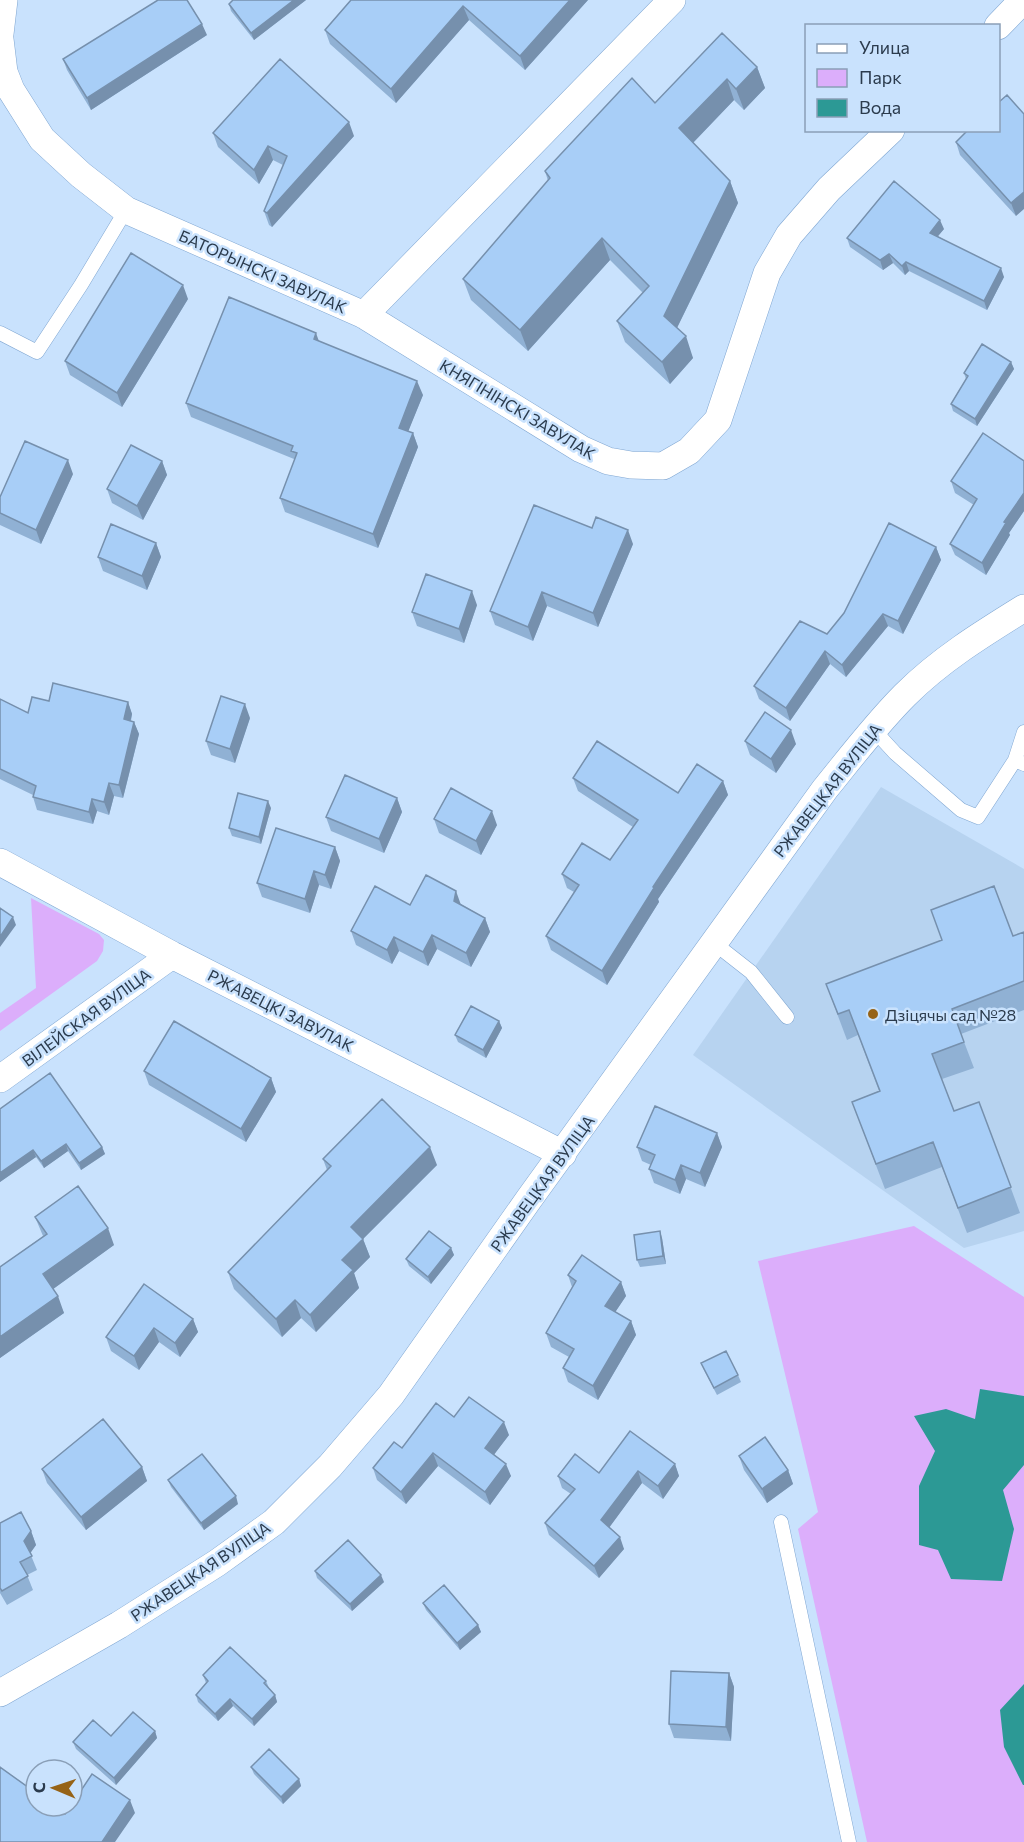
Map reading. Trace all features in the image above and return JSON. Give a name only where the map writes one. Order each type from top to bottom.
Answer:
[{"type":"street","points":[[0,33],[4,0]]},
{"type":"street","name":"БАТОРЫНСКІ ЗАВУЛАК","points":[[0,39],[4,72],[11,90],[42,138],[81,175],[126,210],[364,315],[672,0]]},
{"type":"street","points":[[1000,24],[1023,0]]},
{"type":"street","name":"КНЯГІНІНСКІ ЗАВУЛАК","points":[[364,315],[581,449],[608,461],[631,465],[663,466],[688,451],[718,420],[767,273],[789,235],[829,189],[889,132]]},
{"type":"street","name":"РЖАВЕЦКАЯ ВУЛІЦА","points":[[0,1693],[119,1625],[217,1563],[274,1522],[330,1466],[391,1395],[529,1199],[563,1155],[825,789],[873,729],[906,694],[962,647],[1024,608]]},
{"type":"street","name":"РЖАВЕЦКІ ЗАВУЛАК","points":[[0,862],[172,955],[563,1155]]},
{"type":"street","name":"ВІЛЕЙСКАЯ ВУЛІЦА","points":[[0,1079],[172,955]]},
{"type":"lane","points":[[0,333],[37,352],[126,210]]},
{"type":"lane","points":[[873,729],[895,753],[961,810],[978,817],[1020,762],[1024,732]]},
{"type":"lane","points":[[714,944],[750,972],[787,1017]]},
{"type":"lane","points":[[781,1522],[849,1842]]},
{"type":"shaded area","name":"Дзіцячы сад №28","points":[[881,787],[1024,869],[1024,1231],[964,1248],[693,1055]]},
{"type":"green space","points":[[31,898],[99,934],[104,940],[103,951],[97,961],[0,1031],[0,1013],[36,988]]},
{"type":"green space","points":[[914,1226],[1024,1297],[1024,1842],[867,1842],[798,1529],[818,1512],[758,1261]]},
{"type":"water","points":[[980,1389],[1024,1396],[1024,1465],[1003,1490],[1014,1529],[1002,1581],[951,1579],[938,1550],[919,1545],[919,1486],[935,1451],[914,1416],[946,1409],[975,1419]]},
{"type":"water","points":[[1024,1684],[1023,1785],[1004,1747],[1000,1710]]},
{"type":"building","points":[[158,0],[187,0],[202,24],[87,98],[63,59]]},
{"type":"building","points":[[233,0],[294,0],[251,33],[229,4]]},
{"type":"building","points":[[351,0],[570,0],[520,56],[463,6],[391,89],[325,30]]},
{"type":"building","points":[[722,33],[757,67],[736,89],[727,79],[679,128],[730,181],[664,316],[686,336],[662,362],[617,321],[649,286],[602,238],[520,330],[463,279],[550,178],[545,171],[632,78],[655,103]]},
{"type":"building","points":[[280,59],[349,122],[267,213],[264,211],[287,156],[268,146],[254,170],[213,133]]},
{"type":"building","points":[[1007,95],[1024,114],[1024,192],[1011,203],[956,142],[966,132],[1000,132],[1000,101]]},
{"type":"building","points":[[894,181],[940,220],[930,233],[1001,268],[984,301],[906,262],[902,266],[889,254],[880,260],[847,238]]},
{"type":"building","points":[[131,253],[183,285],[117,393],[65,361]]},
{"type":"building","points":[[229,297],[316,333],[314,339],[417,381],[399,428],[413,433],[373,534],[280,498],[297,453],[291,451],[293,446],[186,403]]},
{"type":"building","points":[[982,344],[1011,362],[975,419],[951,404],[968,376],[964,373]]},
{"type":"building","points":[[983,433],[1024,461],[1024,493],[1004,522],[1006,523],[982,563],[950,544],[977,499],[951,481]]},
{"type":"building","points":[[25,441],[68,460],[36,530],[0,513],[0,497]]},
{"type":"building","points":[[131,445],[162,461],[137,506],[107,489]]},
{"type":"building","points":[[534,505],[592,528],[596,517],[628,530],[593,613],[542,592],[528,627],[490,611]]},
{"type":"building","points":[[889,523],[936,547],[898,621],[883,614],[842,665],[825,651],[786,708],[754,686],[800,621],[827,634],[844,613]]},
{"type":"building","points":[[111,524],[156,543],[142,576],[98,557]]},
{"type":"building","points":[[426,574],[472,591],[459,629],[412,612]]},
{"type":"building","points":[[53,683],[128,702],[124,719],[134,722],[119,785],[109,783],[104,802],[92,799],[89,812],[33,797],[36,786],[0,769],[0,699],[28,713],[32,697],[49,701]]},
{"type":"building","points":[[221,696],[245,704],[230,749],[206,741]]},
{"type":"building","points":[[765,712],[791,730],[771,759],[745,741]]},
{"type":"building","points":[[597,741],[678,793],[697,764],[723,781],[653,887],[602,971],[546,936],[579,885],[562,874],[582,843],[610,860],[638,820],[573,778]]},
{"type":"building","points":[[345,775],[397,798],[379,839],[326,817]]},
{"type":"building","points":[[451,788],[492,811],[476,841],[434,819]]},
{"type":"building","points":[[238,793],[268,801],[259,837],[229,828]]},
{"type":"building","points":[[276,828],[335,847],[325,875],[314,871],[305,899],[257,883]]},
{"type":"building","points":[[426,875],[456,891],[454,901],[485,918],[466,953],[432,935],[423,952],[394,937],[387,950],[351,931],[375,886],[410,905]]},
{"type":"building","points":[[994,886],[1013,936],[1024,932],[1024,981],[952,1009],[964,1042],[932,1054],[954,1111],[979,1102],[1011,1187],[958,1208],[933,1142],[876,1164],[852,1102],[880,1091],[849,1010],[838,1014],[826,984],[942,940],[931,910]]},
{"type":"building","points":[[0,908],[13,917],[0,937]]},
{"type":"building","points":[[471,1006],[499,1021],[483,1050],[455,1035]]},
{"type":"building","points":[[174,1021],[271,1078],[241,1129],[144,1071]]},
{"type":"building","points":[[50,1073],[102,1147],[79,1163],[66,1144],[41,1161],[33,1150],[0,1173],[0,1109]]},
{"type":"building","points":[[382,1099],[430,1147],[351,1227],[363,1239],[342,1260],[353,1270],[310,1315],[295,1300],[276,1319],[228,1272],[331,1166],[323,1159]]},
{"type":"building","points":[[655,1106],[717,1133],[700,1173],[681,1165],[675,1180],[649,1169],[655,1155],[637,1147]]},
{"type":"building","points":[[78,1186],[108,1228],[43,1274],[58,1296],[0,1337],[0,1267],[47,1234],[35,1217]]},
{"type":"building","points":[[429,1231],[451,1248],[428,1277],[406,1259]]},
{"type":"building","points":[[660,1231],[663,1256],[637,1260],[634,1235]]},
{"type":"building","points":[[582,1255],[621,1282],[605,1306],[631,1321],[593,1386],[563,1368],[574,1349],[546,1333],[576,1281],[568,1275]]},
{"type":"building","points":[[144,1284],[193,1319],[175,1343],[154,1328],[134,1356],[106,1337]]},
{"type":"building","points":[[726,1351],[738,1375],[714,1388],[701,1363]]},
{"type":"building","points":[[469,1397],[504,1422],[485,1448],[506,1464],[485,1492],[433,1453],[401,1492],[373,1468],[394,1442],[402,1448],[436,1403],[454,1417]]},
{"type":"building","points":[[103,1419],[142,1467],[81,1517],[42,1469]]},
{"type":"building","points":[[630,1431],[675,1464],[658,1486],[638,1471],[601,1520],[620,1537],[594,1566],[545,1523],[575,1489],[558,1476],[575,1454],[599,1473]]},
{"type":"building","points":[[765,1437],[788,1470],[762,1489],[739,1456]]},
{"type":"building","points":[[202,1454],[236,1496],[201,1523],[168,1480]]},
{"type":"building","points":[[21,1512],[31,1531],[24,1541],[32,1556],[20,1562],[28,1576],[2,1591],[0,1588],[0,1523]]},
{"type":"building","points":[[348,1540],[381,1575],[350,1604],[315,1571]]},
{"type":"building","points":[[444,1585],[478,1625],[457,1643],[423,1603]]},
{"type":"building","points":[[230,1647],[266,1681],[264,1683],[275,1695],[252,1719],[230,1699],[215,1714],[196,1695],[208,1681],[203,1675]]},
{"type":"building","points":[[671,1671],[729,1673],[726,1727],[669,1724]]},
{"type":"building","points":[[133,1712],[155,1731],[114,1778],[73,1742],[93,1720],[111,1736]]},
{"type":"building","points":[[269,1749],[299,1779],[281,1797],[251,1767]]},
{"type":"building","points":[[0,1767],[24,1784],[24,1818],[84,1818],[84,1786],[92,1774],[130,1800],[102,1842],[0,1842]]},
{"type":"place","name":"Дзіцячы сад №28","points":[[873,1014]]}]
